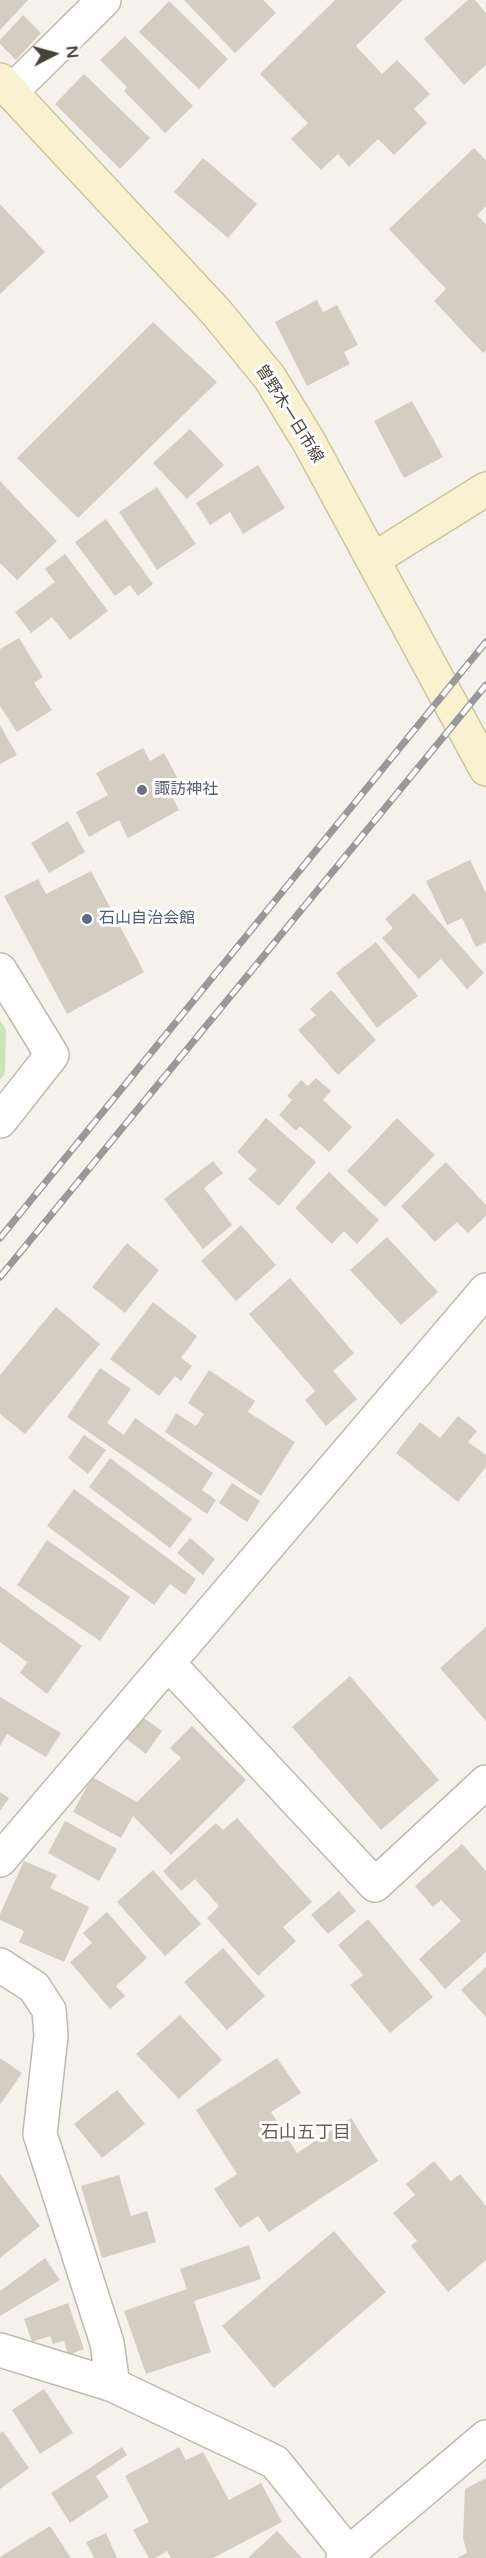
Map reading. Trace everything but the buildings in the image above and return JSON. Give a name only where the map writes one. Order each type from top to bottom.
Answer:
[{"type":"main road","name":"曽野木一日市線","points":[[6,86],[217,314],[270,378],[309,442],[486,769]]},
{"type":"main road","points":[[374,560],[486,489]]},
{"type":"street","points":[[6,86],[104,0]]},
{"type":"street","points":[[0,970],[52,1055],[0,1121]]},
{"type":"street","points":[[0,1860],[486,1290]]},
{"type":"street","points":[[169,1664],[375,1885],[486,1782]]},
{"type":"street","points":[[0,1965],[34,1987],[49,2010],[51,2036],[40,2134],[107,2343],[113,2385]]},
{"type":"street","points":[[0,2350],[113,2385],[274,2462],[348,2556],[486,2437]]},
{"type":"green space","points":[[0,1020],[6,1030],[5,1074],[0,1080]]},
{"type":"railway","points":[[0,1238],[486,642]]},
{"type":"railway","points":[[0,1277],[486,685]]},
{"type":"place","name":"諏訪神社","points":[[142,790]]},
{"type":"place","name":"石山自治会館","points":[[87,919]]},
{"type":"district","name":"石山五丁目","points":[[306,2133]]}]
